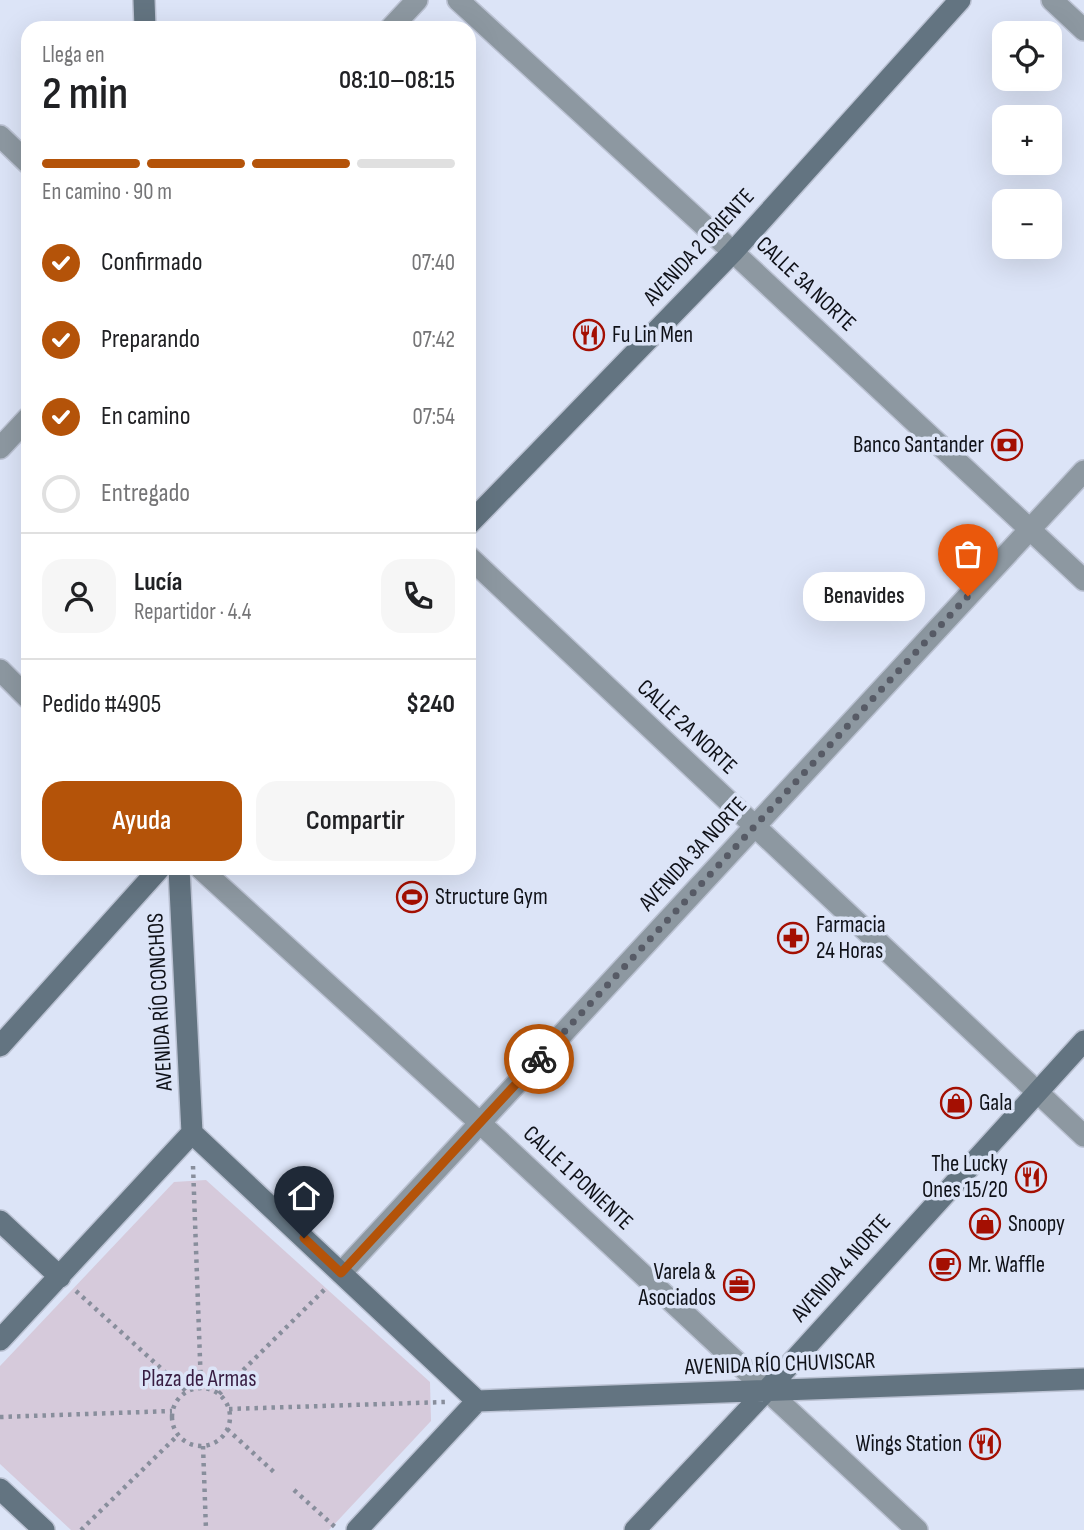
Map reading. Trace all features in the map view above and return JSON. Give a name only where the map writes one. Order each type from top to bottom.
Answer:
[{"type":"main road","points":[[144,0],[145,21]]},
{"type":"main road","name":"AVENIDA 2 ORIENTE","points":[[476,517],[733,252],[960,0]]},
{"type":"main road","points":[[0,1046],[154,875]]},
{"type":"main road","name":"AVENIDA RÍO CONCHOS","points":[[179,875],[192,1133]]},
{"type":"main road","name":"AVENIDA 4 NORTE","points":[[635,1530],[766,1391],[1084,1041]]},
{"type":"main road","points":[[0,1340],[192,1133],[477,1401],[357,1530]]},
{"type":"main road","points":[[0,1221],[60,1276]]},
{"type":"main road","name":"AVENIDA RÍO CHUVISCAR","points":[[477,1401],[1084,1379]]},
{"type":"main road","points":[[0,1489],[44,1530]]},
{"type":"street","points":[[398,21],[417,0]]},
{"type":"street","name":"CALLE 3A NORTE","points":[[458,0],[1084,580]]},
{"type":"street","points":[[1052,0],[1084,30]]},
{"type":"street","points":[[0,136],[21,156]]},
{"type":"street","points":[[0,448],[21,426]]},
{"type":"street","name":"AVENIDA 3A NORTE","points":[[341,1273],[1084,471]]},
{"type":"street","name":"CALLE 2A NORTE","points":[[476,564],[1084,1136]]},
{"type":"street","points":[[0,670],[21,691]]},
{"type":"street","name":"CALLE 1 PONIENTE","points":[[208,875],[480,1123],[917,1530]]},
{"type":"path","points":[[192,1133],[201,1387]]},
{"type":"path","points":[[219,1394],[341,1273]]},
{"type":"path","points":[[60,1276],[186,1392]]},
{"type":"path","points":[[201,1387],[224,1398],[230,1416],[227,1429],[213,1444],[194,1446],[185,1442],[173,1427],[172,1411],[177,1399],[186,1392],[201,1387]]},
{"type":"path","points":[[229,1409],[477,1401]]},
{"type":"path","points":[[0,1417],[172,1411]]},
{"type":"path","points":[[227,1429],[275,1473]]},
{"type":"path","points":[[81,1530],[178,1434]]},
{"type":"path","points":[[203,1446],[206,1530]]},
{"type":"path","points":[[294,1490],[338,1530]]},
{"type":"green space","name":"Plaza de Armas","points":[[206,1180],[430,1382],[431,1421],[329,1530],[71,1530],[0,1464],[0,1366],[174,1182]]},
{"type":"way so far","points":[[539,1059],[968,596]]},
{"type":"place","name":"Fu Lin Men","points":[[589,335]]},
{"type":"place","name":"Banco Santander","points":[[1007,445]]},
{"type":"place","name":"Benavides","points":[[968,596]]},
{"type":"place","name":"Structure Gym","points":[[412,897]]},
{"type":"place","name":"Farmacia 24 Horas","points":[[793,938]]},
{"type":"place","name":"Gala","points":[[956,1103]]},
{"type":"place","name":"The Lucky Ones 15/20","points":[[1031,1177]]},
{"type":"place","name":"Snoopy","points":[[985,1224]]},
{"type":"place","name":"Mr. Waffle","points":[[945,1265]]},
{"type":"place","name":"Varela & Asociados","points":[[739,1285]]},
{"type":"place","name":"Wings Station","points":[[985,1444]]},
{"type":"route","points":[[304,1238],[341,1273],[539,1059]]}]
